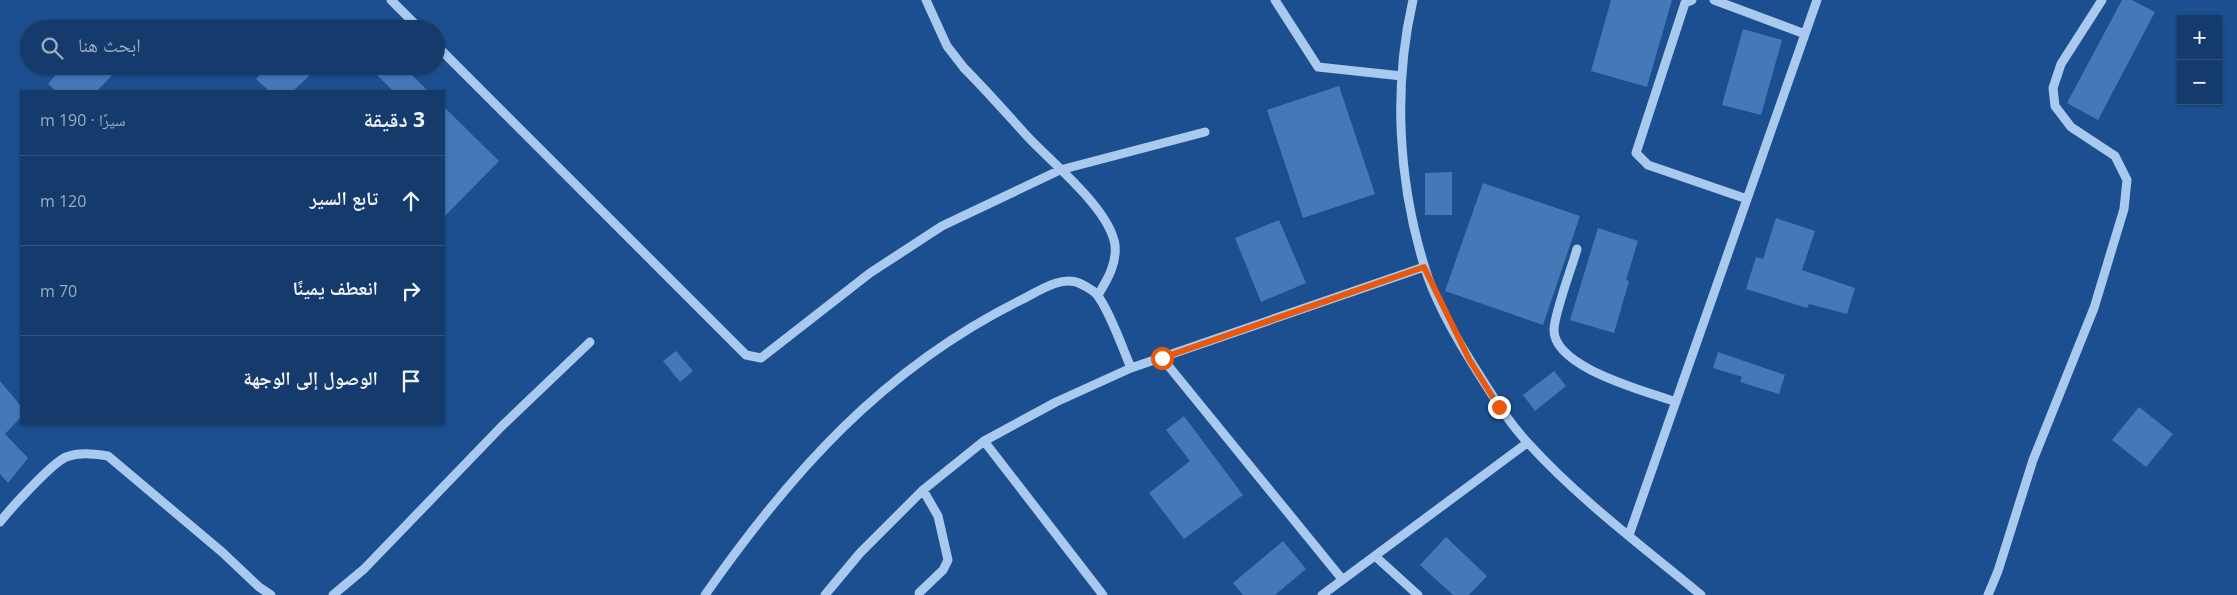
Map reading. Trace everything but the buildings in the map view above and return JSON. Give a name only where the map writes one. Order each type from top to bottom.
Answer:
[{"type":"street","points":[[391,0],[411,20]]},
{"type":"street","points":[[926,0],[947,46],[964,68],[1094,205],[1115,243],[1113,266],[1098,295]]},
{"type":"street","points":[[1275,0],[1318,67],[1402,76]]},
{"type":"street","points":[[1413,0],[1400,102],[1411,215],[1424,267],[1469,359],[1499,407],[1527,443],[1581,495],[1701,595]]},
{"type":"street","points":[[1692,0],[1685,3],[1636,153],[1648,165],[1747,199]]},
{"type":"street","points":[[1714,0],[1805,34]]},
{"type":"street","points":[[1629,535],[1817,0]]},
{"type":"street","points":[[1988,595],[1998,571],[2033,460],[2094,308],[2124,209],[2127,180],[2115,156],[2071,127],[2055,106],[2053,88],[2061,64],[2102,0]]},
{"type":"street","points":[[445,54],[746,354],[761,358],[870,273],[942,226],[1060,170],[1205,132]]},
{"type":"street","points":[[1577,250],[1554,328],[1555,343],[1566,354],[1595,373],[1676,402]]},
{"type":"street","points":[[825,595],[860,553],[923,490],[984,441],[1056,402],[1132,368],[1424,267]]},
{"type":"street","points":[[705,595],[767,511],[856,413],[919,361],[1010,306],[1054,284],[1077,282],[1098,295],[1132,368]]},
{"type":"street","points":[[333,595],[364,569],[495,433],[590,342]]},
{"type":"street","points":[[1162,358],[1342,579]]},
{"type":"street","points":[[984,441],[1103,595]]},
{"type":"street","points":[[1322,595],[1527,443]]},
{"type":"street","points":[[0,522],[15,503],[64,458],[84,452],[108,456],[222,552],[259,587],[271,595]]},
{"type":"street","points":[[919,593],[943,570],[948,560],[938,516],[923,490]]},
{"type":"street","points":[[1375,556],[1418,595]]},
{"type":"route","points":[[1162,358],[1424,267],[1469,359],[1499,407]]}]
